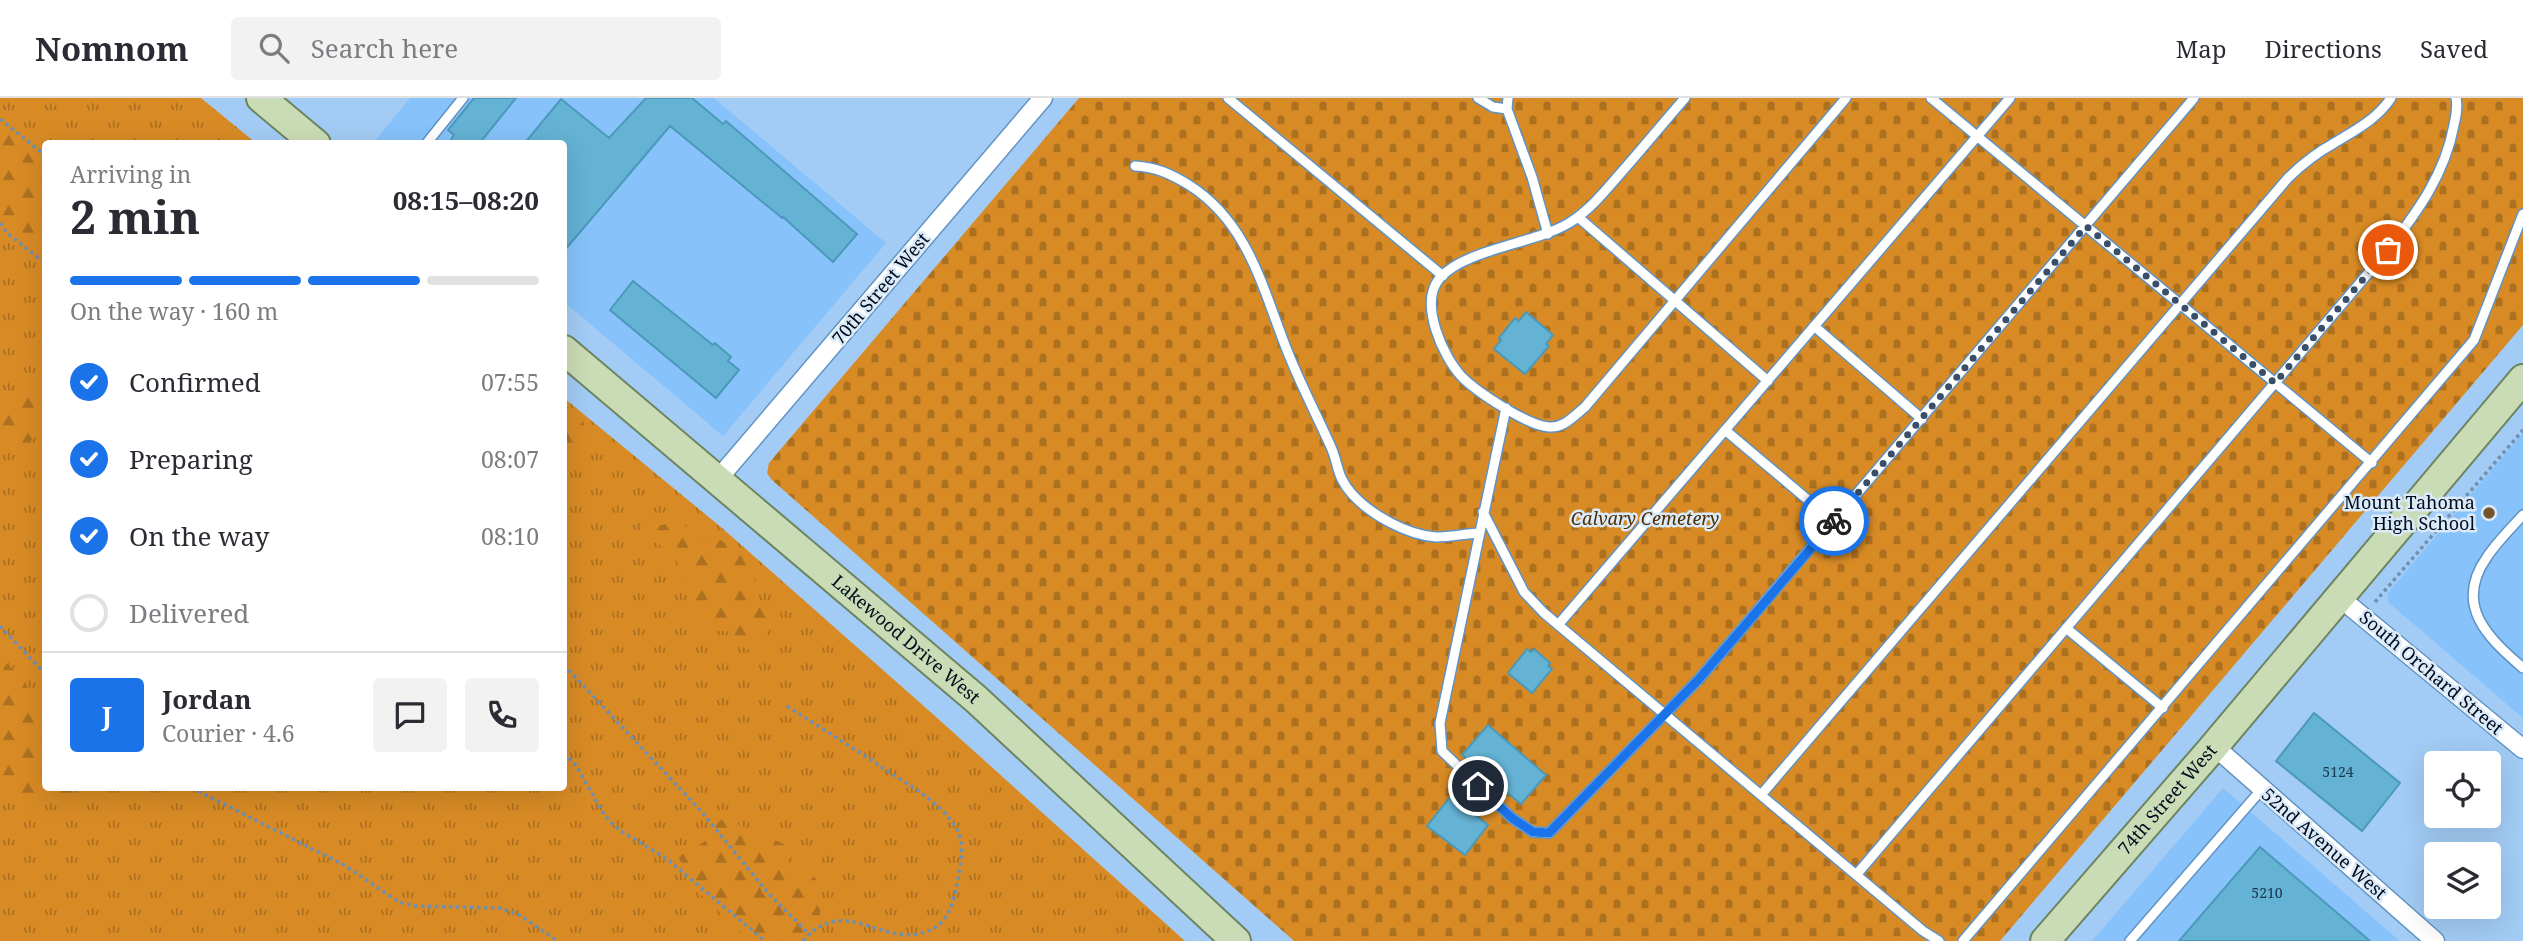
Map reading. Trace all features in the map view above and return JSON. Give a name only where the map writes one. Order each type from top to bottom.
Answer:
[{"type":"main road","points":[[261,98],[311,140]]},
{"type":"main road","name":"Lakewood Drive West","points":[[567,353],[975,699],[1236,941]]},
{"type":"main road","name":"74th Street West","points":[[2045,941],[2214,747],[2523,379]]},
{"type":"street","name":"70th Street West","points":[[718,479],[1043,98]]},
{"type":"street","name":"South Orchard Street","points":[[2339,597],[2523,749]]},
{"type":"street","name":"52nd Avenue West","points":[[2214,747],[2435,941]]},
{"type":"lane","points":[[429,140],[463,98]]},
{"type":"lane","points":[[1227,98],[1443,276]]},
{"type":"lane","points":[[1478,98],[1493,107],[1507,109]]},
{"type":"lane","points":[[1508,98],[1507,109],[1532,177],[1548,234]]},
{"type":"lane","points":[[1685,98],[1599,198],[1578,217],[1548,234],[1455,265],[1443,276],[1433,291],[1435,327],[1444,349],[1462,377],[1483,394],[1548,427],[1565,424],[1585,407],[1846,98]]},
{"type":"lane","points":[[1931,98],[2372,463]]},
{"type":"lane","points":[[1558,625],[2010,98]]},
{"type":"lane","points":[[1506,408],[1440,723],[1442,751],[1512,818],[1533,832],[1549,833],[1699,679],[2194,98]]},
{"type":"lane","points":[[1761,795],[2288,178],[2303,164],[2370,122],[2391,98]]},
{"type":"lane","points":[[1857,874],[2388,250],[2420,208],[2439,174],[2451,142],[2458,105],[2456,98]]},
{"type":"lane","points":[[1135,166],[1154,167],[1198,191],[1218,208],[1236,230],[1250,252],[1290,359],[1333,451],[1338,473],[1352,494],[1376,514],[1406,529],[1434,537],[1478,533]]},
{"type":"lane","points":[[1963,941],[2474,340],[2523,214]]},
{"type":"lane","points":[[1578,217],[1768,381]]},
{"type":"lane","points":[[1814,326],[1922,419]]},
{"type":"lane","points":[[1725,430],[1833,522]]},
{"type":"lane","points":[[1483,512],[1524,592],[1558,625],[1923,931],[1939,941]]},
{"type":"lane","points":[[2523,514],[2486,558],[2475,581],[2474,607],[2482,628],[2496,645],[2523,668]]},
{"type":"lane","points":[[2066,628],[2163,708]]},
{"type":"lane","points":[[2130,941],[2262,789]]},
{"type":"path","points":[[0,119],[42,153]]},
{"type":"path","points":[[0,223],[7,233],[42,261]]},
{"type":"path","points":[[2363,617],[2523,430]]},
{"type":"path","points":[[0,626],[42,671]]},
{"type":"path","points":[[567,669],[700,810],[769,894],[810,935]]},
{"type":"path","points":[[787,706],[926,797],[951,819],[961,841],[957,886],[952,906],[941,925],[918,934],[902,936],[850,921],[835,922],[821,926],[803,941]]},
{"type":"path","points":[[567,756],[575,764],[605,816],[619,830],[667,859],[765,941]]},
{"type":"path","points":[[198,791],[344,864],[399,902],[415,906],[501,908],[519,915],[558,941]]},
{"type":"shaded area","points":[[410,98],[714,98],[886,243],[723,436],[567,305],[567,140],[376,140]]},
{"type":"shaded area","name":"Mount Tahoma High School","points":[[2523,433],[2523,718],[2389,603],[2387,594]]},
{"type":"shaded area","points":[[2223,788],[2400,941],[2092,941]]},
{"type":"green space","points":[[0,98],[201,98],[252,140],[42,140],[42,791],[567,791],[567,400],[722,528],[1185,941],[0,941]]},
{"type":"green space","name":"Calvary Cemetery","points":[[1079,98],[2523,98],[2523,325],[2000,941],[1294,941],[767,473],[769,463]]},
{"type":"green space","points":[[0,125],[42,160],[42,254],[13,229],[0,212]]},
{"type":"green space","points":[[14,389],[37,399],[41,427],[28,445],[13,452],[0,442],[0,393]]},
{"type":"green space","points":[[567,407],[581,419],[585,428],[583,441],[572,447],[567,444]]},
{"type":"green space","points":[[678,517],[691,533],[704,543],[720,540],[742,551],[755,562],[756,579],[751,589],[754,598],[772,616],[766,634],[749,650],[738,644],[733,631],[710,631],[690,613],[687,575],[667,550],[641,531],[644,522],[663,525]]},
{"type":"green space","points":[[0,655],[38,699],[42,710],[42,791],[73,791],[53,800],[25,803],[0,775]]},
{"type":"green space","points":[[723,818],[784,844],[790,865],[816,879],[821,896],[819,919],[793,941],[772,941],[768,938],[750,941],[699,893],[678,857],[704,842],[709,831]]},
{"type":"building","points":[[474,98],[516,98],[482,140],[451,140],[454,135],[448,130]]},
{"type":"building","points":[[646,98],[692,98],[723,124],[726,121],[857,234],[833,262],[783,217],[670,126],[567,247],[567,140],[527,140],[561,99],[609,138]]},
{"type":"building","points":[[633,281],[731,357],[728,361],[739,370],[716,398],[610,310]]},
{"type":"building","points":[[1526,312],[1553,335],[1546,344],[1549,346],[1525,374],[1494,349],[1515,318],[1519,321]]},
{"type":"building","points":[[1527,649],[1531,652],[1534,649],[1550,663],[1548,666],[1552,669],[1532,693],[1508,673]]},
{"type":"building","points":[[2314,713],[2400,783],[2362,831],[2276,761]]},
{"type":"building","points":[[1488,725],[1546,775],[1521,804],[1462,755]]},
{"type":"building","points":[[1451,796],[1488,825],[1465,855],[1427,826]]},
{"type":"building","points":[[2260,847],[2370,941],[2179,941]]},
{"type":"way so far","points":[[1834,521],[2086,226],[2275,383],[2388,250]]},
{"type":"place","name":"Mount Tahoma High School","points":[[2489,513]]},
{"type":"route","points":[[1478,786],[1512,818],[1533,832],[1549,833],[1699,679],[1834,521]]}]
